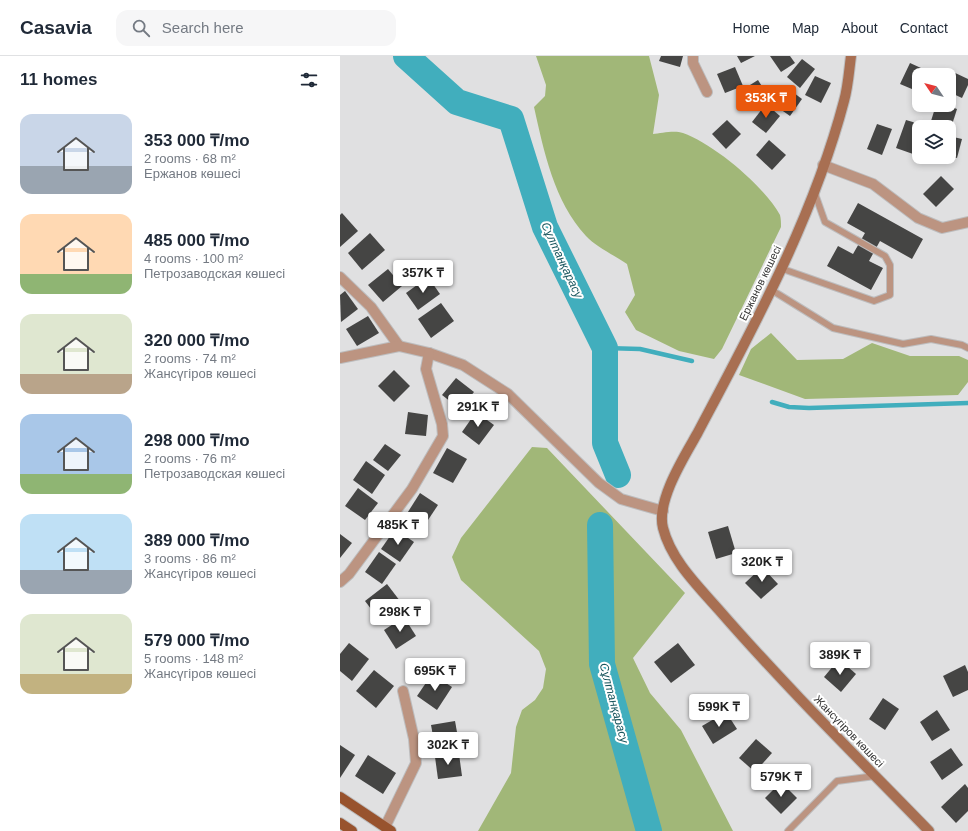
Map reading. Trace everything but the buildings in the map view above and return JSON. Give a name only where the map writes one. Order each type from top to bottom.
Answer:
[{"type":"main road","name":"Ержанов көшесі","points":[[663,510],[665,495],[740,352],[780,268],[814,191],[844,100],[851,56]]},
{"type":"main road","name":"Жансүгіров көшесі","points":[[663,510],[662,525],[668,544],[686,572],[744,639],[929,831]]},
{"type":"main road","points":[[340,797],[388,829]]},
{"type":"main road","points":[[340,823],[352,831]]},
{"type":"street","points":[[693,56],[693,63],[707,92]]},
{"type":"street","points":[[823,165],[873,184],[918,218],[942,228],[968,222]]},
{"type":"street","points":[[340,277],[370,307],[399,346]]},
{"type":"street","points":[[340,358],[399,346],[429,353],[463,365],[508,394],[600,484],[621,499],[663,510]]},
{"type":"street","points":[[340,582],[349,574],[412,489],[443,436],[442,424],[426,368],[429,353]]},
{"type":"street","points":[[388,829],[416,763],[414,739],[403,692]]},
{"type":"lane","points":[[780,268],[874,301],[890,295],[890,265],[885,256],[825,222],[814,191]]},
{"type":"lane","points":[[770,289],[833,328],[903,344],[931,339],[962,345],[968,348]]},
{"type":"lane","points":[[788,831],[837,781],[876,776]]},
{"type":"green space","points":[[536,56],[649,56],[659,95],[653,134],[680,132],[709,146],[750,179],[773,204],[780,215],[781,227],[722,349],[714,359],[679,351],[636,330],[625,312],[635,295],[627,264],[590,240],[575,222],[558,192],[546,158],[534,107],[545,96],[546,85]]},
{"type":"green space","points":[[771,333],[797,360],[843,359],[872,343],[910,356],[959,356],[968,360],[968,382],[958,395],[805,399],[739,375],[751,349]]},
{"type":"green space","points":[[532,447],[547,448],[685,593],[633,658],[650,693],[681,730],[733,831],[478,831],[511,773],[516,727],[522,710],[535,700],[543,688],[546,669],[539,651],[461,580],[452,557],[461,538]]},
{"type":"waterway","name":"Сұлтанқарасу","points":[[406,56],[457,102],[511,119],[545,227],[605,348],[605,443],[618,475]]},
{"type":"waterway","points":[[605,348],[640,349],[692,361]]},
{"type":"waterway","points":[[772,402],[789,407],[809,408],[968,403]]},
{"type":"waterway","name":"Сұлтанқарасу","points":[[600,525],[602,664],[649,831]]}]
